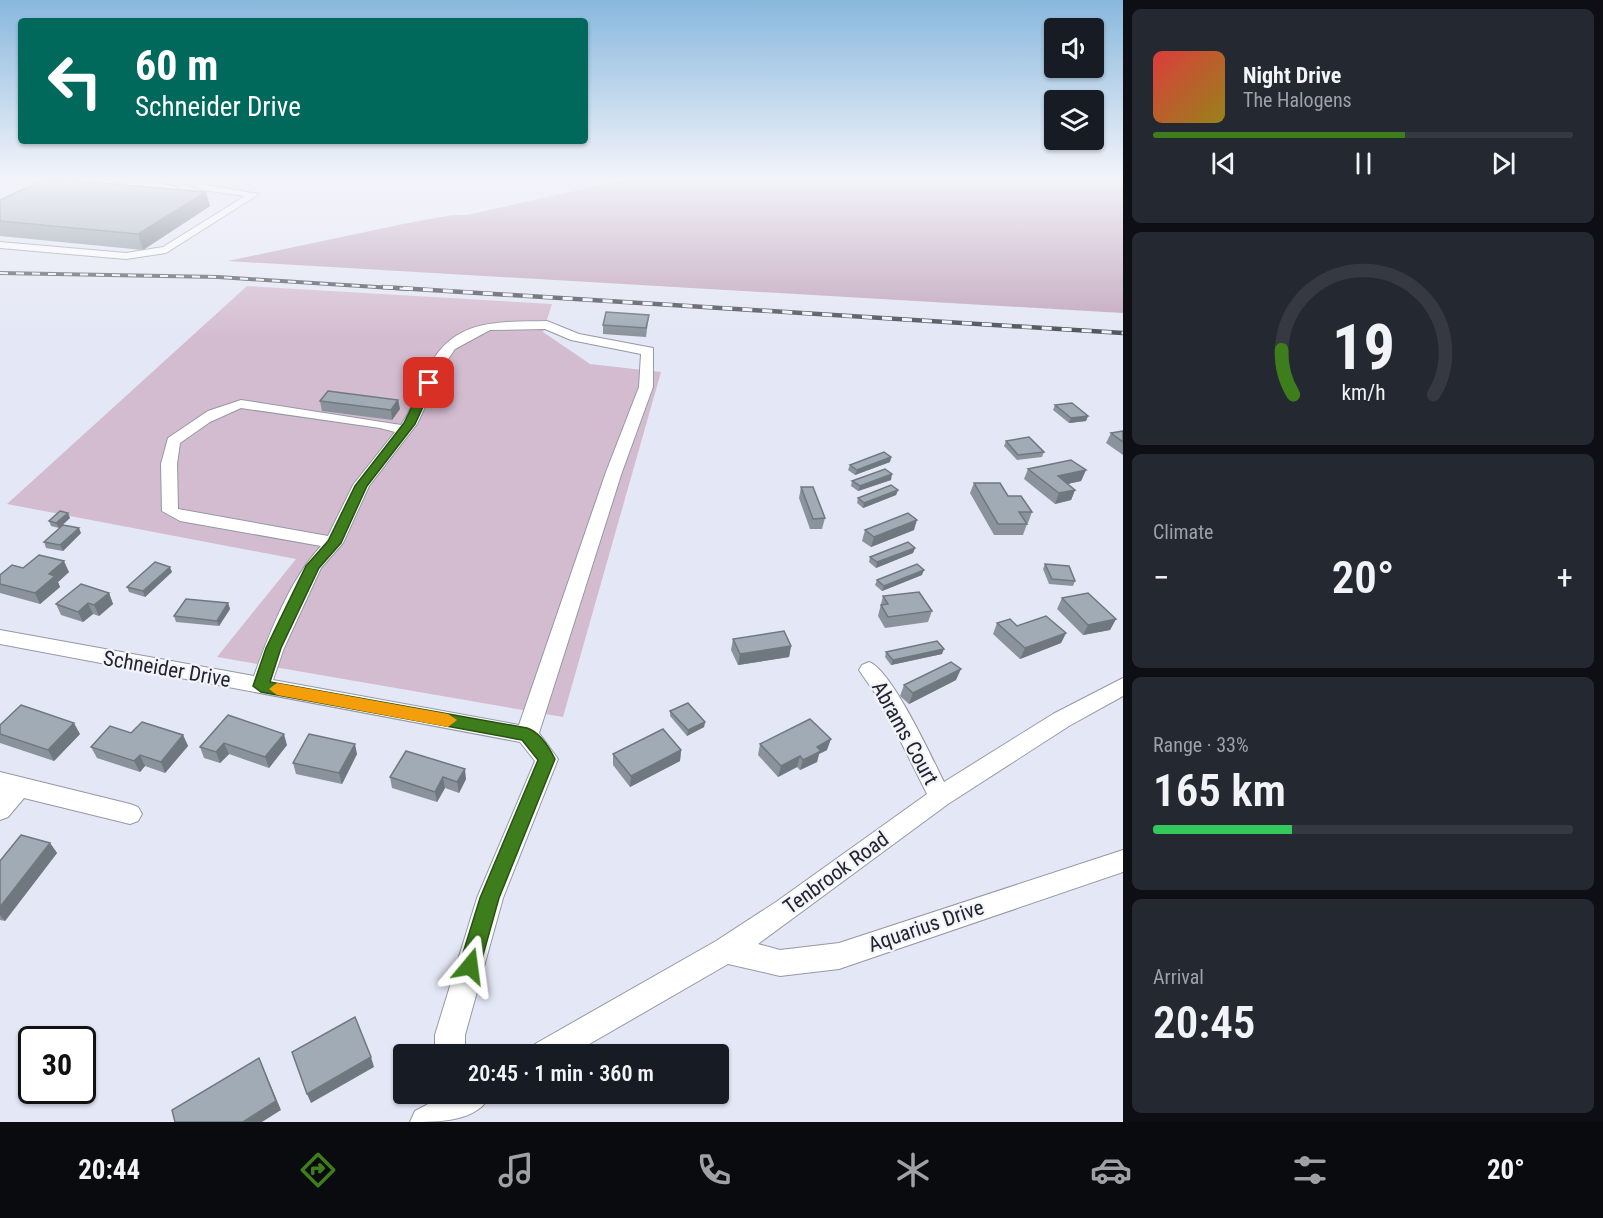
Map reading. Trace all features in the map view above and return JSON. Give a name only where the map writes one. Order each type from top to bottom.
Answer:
[{"type":"street","points":[[0,245],[126,256],[166,250],[194,232]]},
{"type":"street","points":[[261,686],[274,648],[313,566],[334,543],[361,486],[410,424],[439,362],[450,346],[488,326],[547,325],[576,336],[648,351],[646,387],[615,472],[527,735],[547,759],[490,898],[450,1035],[450,1044]]},
{"type":"street","points":[[334,543],[180,516],[170,511],[169,464],[172,441],[226,407],[241,404],[380,424],[404,430]]},
{"type":"street","name":"Schneider Drive","points":[[0,637],[527,735]]},
{"type":"street","name":"Abrams Court","points":[[869,670],[889,698],[940,797]]},
{"type":"street","name":"Tenbrook Road","points":[[562,1044],[726,950],[785,911],[940,797],[1053,725],[1123,686]]},
{"type":"street","points":[[0,810],[10,784],[130,814]]},
{"type":"street","name":"Aquarius Drive","points":[[726,950],[780,963],[839,956],[1123,861]]},
{"type":"shaded area","points":[[363,232],[1123,232],[1123,313],[228,261]]},
{"type":"shaded area","points":[[247,286],[552,304],[543,332],[590,364],[661,372],[563,717],[217,657],[296,559],[7,504]]},
{"type":"building","points":[[606,312],[649,315],[646,328],[603,325]]},
{"type":"building","points":[[328,391],[398,400],[391,410],[320,401]]},
{"type":"building","points":[[1072,403],[1088,416],[1071,418],[1055,405]]},
{"type":"building","points":[[1123,431],[1123,442],[1111,433]]},
{"type":"building","points":[[1029,437],[1044,452],[1018,455],[1006,441]]},
{"type":"building","points":[[884,452],[891,457],[857,470],[850,465]]},
{"type":"building","points":[[1071,460],[1086,470],[1058,476],[1075,490],[1059,493],[1028,469]]},
{"type":"building","points":[[885,469],[892,474],[860,486],[852,481]]},
{"type":"building","points":[[974,483],[1000,483],[1008,496],[1021,496],[1032,512],[1019,512],[1027,524],[998,524]]},
{"type":"building","points":[[891,485],[898,490],[864,503],[858,498]]},
{"type":"building","points":[[801,487],[813,487],[825,518],[813,519]]},
{"type":"building","points":[[60,511],[68,513],[56,523],[49,521]]},
{"type":"building","points":[[908,513],[917,520],[874,537],[865,530]]},
{"type":"building","points":[[63,525],[79,528],[60,545],[44,542]]},
{"type":"building","points":[[908,542],[915,548],[877,562],[870,557]]},
{"type":"building","points":[[39,555],[64,561],[49,574],[55,576],[35,593],[0,584],[0,575],[12,565],[23,568]]},
{"type":"building","points":[[155,562],[170,567],[143,591],[127,587]]},
{"type":"building","points":[[917,564],[924,570],[884,586],[877,580]]},
{"type":"building","points":[[1045,564],[1069,566],[1075,581],[1052,579]]},
{"type":"building","points":[[81,584],[109,593],[94,605],[88,603],[78,612],[56,604]]},
{"type":"building","points":[[919,592],[932,611],[888,617],[881,605],[888,604],[883,596]]},
{"type":"building","points":[[1088,593],[1116,619],[1088,625],[1062,598]]},
{"type":"building","points":[[186,599],[228,603],[217,621],[174,616]]},
{"type":"building","points":[[1046,616],[1066,633],[1025,648],[997,623],[1010,619],[1017,626]]},
{"type":"building","points":[[784,631],[791,646],[740,654],[733,639]]},
{"type":"building","points":[[937,641],[944,649],[893,660],[886,652]]},
{"type":"building","points":[[951,662],[961,669],[913,693],[904,685]]},
{"type":"building","points":[[688,703],[705,722],[688,730],[670,711]]},
{"type":"building","points":[[21,705],[74,723],[48,750],[0,734],[0,725]]},
{"type":"building","points":[[228,715],[284,734],[265,757],[224,743],[216,752],[200,747]]},
{"type":"building","points":[[810,719],[831,739],[817,747],[821,751],[803,760],[800,756],[781,766],[760,744]]},
{"type":"building","points":[[142,722],[183,735],[161,762],[140,755],[134,761],[91,747],[110,726],[131,733]]},
{"type":"building","points":[[663,729],[681,750],[631,776],[613,754]]},
{"type":"building","points":[[309,734],[355,744],[339,773],[293,763]]},
{"type":"building","points":[[406,751],[465,769],[457,782],[443,777],[435,792],[390,777]]},
{"type":"building","points":[[21,835],[50,843],[0,907],[0,861]]},
{"type":"building","points":[[355,1017],[371,1057],[307,1094],[292,1052]]},
{"type":"building","points":[[259,1058],[276,1101],[243,1122],[175,1122],[172,1110]]},
{"type":"railway","points":[[0,273],[218,277],[408,289]]},
{"type":"railway","points":[[383,287],[1123,333]]},
{"type":"slow traffic","points":[[277,689],[448,720]]},
{"type":"route","points":[[429,383],[410,424],[361,486],[334,543],[313,566],[274,648],[261,686],[527,735],[537,745],[547,759],[490,898],[470,966]]}]
